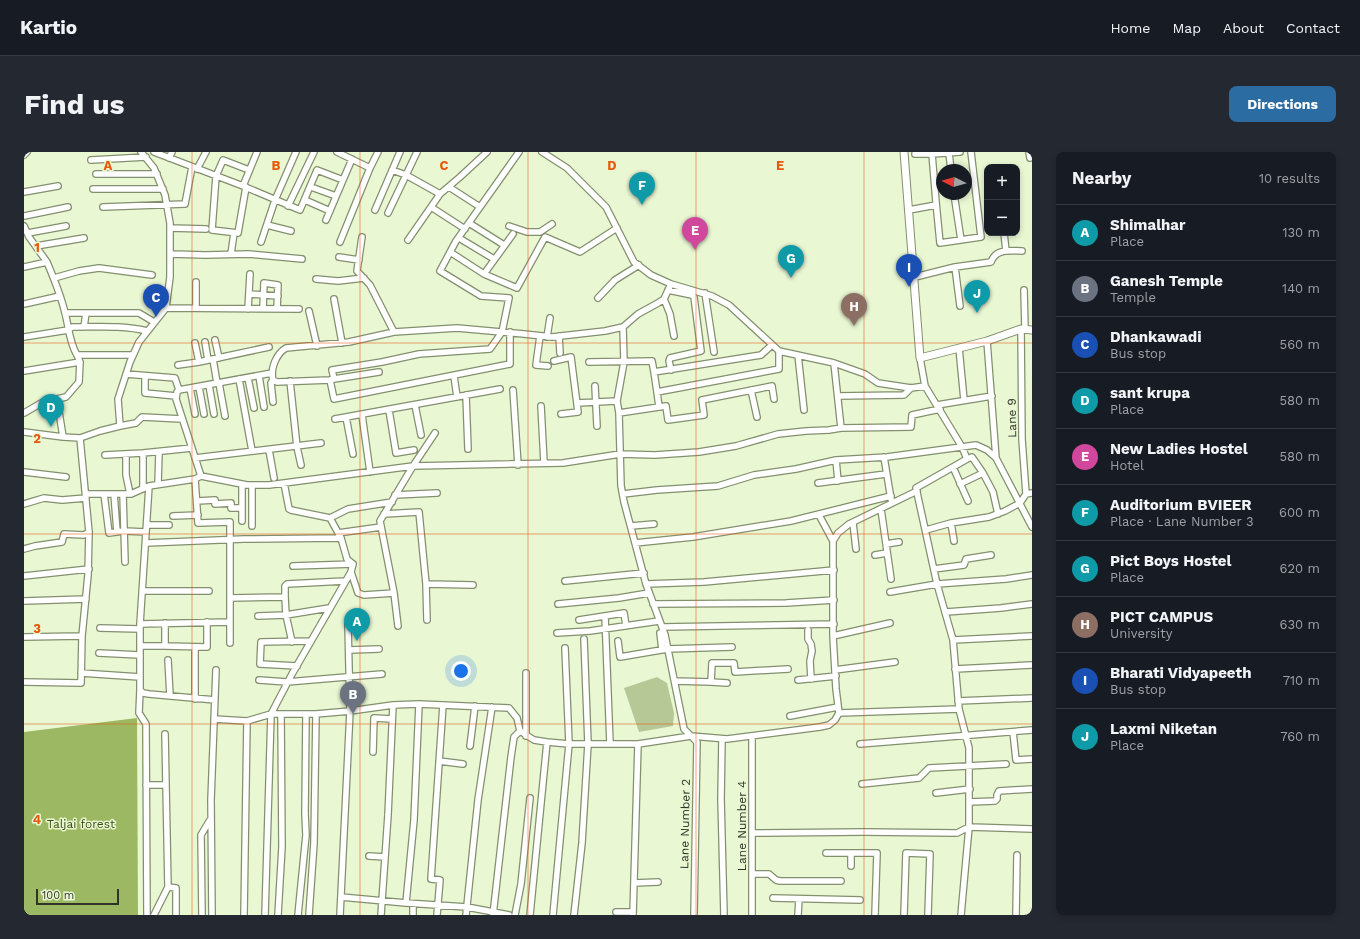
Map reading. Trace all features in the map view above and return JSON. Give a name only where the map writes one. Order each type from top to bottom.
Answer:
[{"type":"street","points":[[24,155],[27,152]]},
{"type":"street","points":[[120,426],[118,399],[132,355],[139,342],[166,308],[170,276],[170,228],[166,204],[157,174],[141,152]]},
{"type":"street","points":[[154,152],[244,186],[300,210],[317,170],[343,180]]},
{"type":"street","points":[[169,158],[172,152]]},
{"type":"street","points":[[103,207],[186,204],[195,168],[206,152]]},
{"type":"street","points":[[249,170],[223,160],[216,176],[212,230],[238,233],[244,186],[257,152]]},
{"type":"street","points":[[261,242],[275,200],[296,152]]},
{"type":"street","points":[[288,206],[314,152]]},
{"type":"street","points":[[340,242],[378,152]]},
{"type":"street","points":[[375,210],[400,152]]},
{"type":"street","points":[[388,213],[417,152]]},
{"type":"street","points":[[408,240],[440,194],[486,152]]},
{"type":"street","points":[[510,332],[510,364],[334,399],[332,370],[382,362],[418,354],[490,349],[502,332],[509,298],[481,296],[440,270],[469,223],[519,152]]},
{"type":"street","points":[[542,152],[567,168],[606,207],[634,262],[651,275],[671,284],[705,293],[729,306],[779,351],[834,364],[864,374],[878,383],[911,388],[925,386]]},
{"type":"street","points":[[904,152],[915,277],[920,358],[925,386],[962,447],[967,459]]},
{"type":"street","points":[[915,154],[960,152]]},
{"type":"street","points":[[932,154],[940,243],[981,237],[971,152]]},
{"type":"street","points":[[1029,152],[1030,158]]},
{"type":"street","points":[[340,153],[370,168]]},
{"type":"street","points":[[948,153],[950,164]]},
{"type":"street","points":[[90,160],[146,158]]},
{"type":"street","points":[[326,220],[352,159]]},
{"type":"street","points":[[392,170],[406,175],[440,194]]},
{"type":"street","points":[[96,174],[157,174]]},
{"type":"street","points":[[24,192],[58,186]]},
{"type":"street","points":[[311,187],[336,196]]},
{"type":"street","points":[[449,187],[480,207]]},
{"type":"street","points":[[93,189],[162,189]]},
{"type":"street","points":[[305,200],[330,212]]},
{"type":"street","points":[[955,200],[960,240]]},
{"type":"street","points":[[908,208],[936,204]]},
{"type":"street","points":[[24,216],[68,207]]},
{"type":"street","points":[[431,207],[465,229]]},
{"type":"street","points":[[469,223],[504,245]]},
{"type":"street","points":[[510,226],[527,232],[540,232],[552,224]]},
{"type":"street","points":[[267,225],[291,232]]},
{"type":"street","points":[[24,226],[47,262],[54,278],[65,313],[74,350],[80,362],[79,382],[66,397],[43,402],[24,413]]},
{"type":"street","points":[[28,233],[66,226]]},
{"type":"street","points":[[170,228],[206,229]]},
{"type":"street","points":[[450,252],[484,274],[517,288],[545,237],[580,252],[617,228]]},
{"type":"street","points":[[231,254],[234,233]]},
{"type":"street","points":[[484,274],[513,234]]},
{"type":"street","points":[[1004,236],[1006,251]]},
{"type":"street","points":[[362,237],[357,271],[370,285],[394,332]]},
{"type":"street","points":[[36,246],[84,238]]},
{"type":"street","points":[[459,238],[494,259]]},
{"type":"street","points":[[915,277],[955,267],[991,262],[992,258],[998,252],[1022,251]]},
{"type":"street","points":[[171,254],[249,254],[302,259]]},
{"type":"street","points":[[339,257],[359,260]]},
{"type":"street","points":[[24,267],[47,262]]},
{"type":"street","points":[[598,298],[615,280],[639,265]]},
{"type":"street","points":[[955,267],[960,306]]},
{"type":"street","points":[[54,278],[79,271],[99,268],[152,275]]},
{"type":"street","points":[[248,309],[250,274]]},
{"type":"street","points":[[316,280],[338,281],[364,278]]},
{"type":"street","points":[[196,282],[196,308]]},
{"type":"street","points":[[262,309],[264,283],[278,285],[277,310]]},
{"type":"street","points":[[274,402],[271,383],[273,380],[272,373],[274,364],[286,348],[342,343],[394,332],[457,328],[510,332],[547,337],[623,328],[638,314],[664,299],[671,284]]},
{"type":"street","points":[[668,290],[692,295],[694,297],[701,351],[670,358],[669,361],[671,370]]},
{"type":"street","name":"Lane 9","points":[[1020,503],[1029,494],[1022,438],[1026,330],[1024,290]]},
{"type":"street","points":[[705,293],[714,352]]},
{"type":"street","points":[[249,294],[278,296]]},
{"type":"street","points":[[24,304],[60,296]]},
{"type":"street","points":[[334,299],[342,343]]},
{"type":"street","points":[[664,299],[670,314],[674,336]]},
{"type":"street","points":[[166,308],[299,309]]},
{"type":"street","points":[[309,310],[317,346]]},
{"type":"street","points":[[65,313],[139,313],[154,322]]},
{"type":"street","points":[[84,327],[86,313]]},
{"type":"street","points":[[547,337],[550,318]]},
{"type":"street","points":[[24,337],[68,330],[72,327],[137,328],[147,331]]},
{"type":"street","points":[[623,328],[624,362],[617,401],[619,413],[623,494],[646,584],[665,635],[665,649]]},
{"type":"street","points":[[920,358],[1026,330]]},
{"type":"street","points":[[540,336],[536,365],[548,366]]},
{"type":"street","points":[[559,336],[560,353]]},
{"type":"street","points":[[213,359],[215,340]]},
{"type":"street","points":[[987,341],[996,458]]},
{"type":"street","points":[[205,342],[213,359],[225,416]]},
{"type":"street","points":[[195,343],[199,362]]},
{"type":"street","points":[[654,372],[761,355],[772,345]]},
{"type":"street","points":[[178,365],[269,347]]},
{"type":"street","points":[[959,348],[964,400]]},
{"type":"street","points":[[657,392],[779,369],[779,351]]},
{"type":"street","points":[[77,354],[132,355]]},
{"type":"street","points":[[798,355],[804,410]]},
{"type":"street","points":[[554,361],[571,357],[578,412],[561,414]]},
{"type":"street","points":[[589,362],[652,361],[659,407]]},
{"type":"street","points":[[24,371],[80,362]]},
{"type":"street","points":[[834,364],[842,428]]},
{"type":"street","points":[[273,380],[277,382],[332,380],[379,372]]},
{"type":"street","points":[[145,376],[145,393],[178,393],[190,388],[272,373]]},
{"type":"street","points":[[126,374],[174,378],[178,393],[176,399],[201,476]]},
{"type":"street","points":[[259,376],[264,407]]},
{"type":"street","points":[[454,376],[457,397]]},
{"type":"street","points":[[248,378],[254,408]]},
{"type":"street","points":[[238,380],[252,451]]},
{"type":"street","points":[[290,381],[297,447],[301,465]]},
{"type":"street","points":[[209,385],[214,414]]},
{"type":"street","points":[[595,386],[597,426]]},
{"type":"street","points":[[619,413],[666,406],[668,420],[704,415],[702,400],[772,386],[774,399]]},
{"type":"street","points":[[199,387],[204,414]]},
{"type":"street","points":[[190,388],[195,414]]},
{"type":"street","points":[[838,396],[904,395],[911,388]]},
{"type":"street","points":[[335,419],[500,389]]},
{"type":"street","points":[[512,390],[518,464]]},
{"type":"street","points":[[752,390],[757,417]]},
{"type":"street","points":[[466,396],[468,449]]},
{"type":"street","points":[[24,504],[44,498],[62,500],[104,494],[126,494],[158,484],[195,479],[201,476],[252,485],[284,483],[413,466],[563,463],[620,454],[655,455],[699,452],[736,446],[778,434],[842,428],[910,427],[912,415],[964,400],[992,396]]},
{"type":"street","points":[[58,399],[62,437]]},
{"type":"street","points":[[577,403],[617,401]]},
{"type":"street","points":[[415,405],[421,435]]},
{"type":"street","points":[[541,406],[544,463]]},
{"type":"street","points":[[388,410],[396,453],[414,450]]},
{"type":"street","points":[[362,415],[370,472]]},
{"type":"street","points":[[24,432],[80,438],[100,431],[136,423],[142,417],[182,420]]},
{"type":"street","points":[[346,417],[353,454]]},
{"type":"street","points":[[398,626],[394,593],[380,521],[435,433]]},
{"type":"street","points":[[24,682],[81,683],[82,636],[88,569],[88,532],[80,438]]},
{"type":"street","points":[[195,458],[321,443]]},
{"type":"street","points":[[623,494],[718,486],[754,475],[796,469],[836,460],[884,457],[976,445],[987,450],[996,458],[1031,524]]},
{"type":"street","points":[[105,454],[159,452],[192,448]]},
{"type":"street","points":[[269,450],[274,478]]},
{"type":"street","points":[[158,484],[159,452]]},
{"type":"street","points":[[143,453],[147,525],[140,627],[139,713],[146,724],[147,915]]},
{"type":"street","points":[[126,454],[124,531],[126,562]]},
{"type":"street","points":[[884,457],[892,503]]},
{"type":"street","points":[[961,915],[969,827],[969,748],[959,709],[953,640],[937,584],[916,488],[972,457],[993,492],[998,514]]},
{"type":"street","points":[[836,460],[838,481]]},
{"type":"street","points":[[953,467],[968,501]]},
{"type":"street","points":[[24,472],[66,477]]},
{"type":"street","points":[[818,484],[886,474]]},
{"type":"street","points":[[960,484],[983,474]]},
{"type":"street","points":[[195,479],[198,523],[230,522],[230,643]]},
{"type":"street","points":[[284,483],[288,507],[290,510],[330,518],[348,509],[392,502]]},
{"type":"street","points":[[242,484],[242,521]]},
{"type":"street","points":[[252,485],[252,526]]},
{"type":"street","points":[[833,541],[838,533],[853,523],[917,491]]},
{"type":"street","points":[[395,495],[437,493]]},
{"type":"street","points":[[104,494],[109,533],[124,531],[146,532]]},
{"type":"street","points":[[114,494],[117,532]]},
{"type":"street","points":[[635,543],[766,526],[820,515],[891,496]]},
{"type":"street","points":[[197,501],[214,500],[215,504],[231,503],[231,508],[242,508]]},
{"type":"street","points":[[926,530],[951,523],[989,517],[1020,503]]},
{"type":"street","points":[[881,509],[891,579]]},
{"type":"street","points":[[384,514],[419,512],[426,584],[427,620]]},
{"type":"street","points":[[173,516],[198,515]]},
{"type":"street","points":[[214,719],[247,721],[271,714],[316,714],[393,705],[419,704],[509,708],[517,718],[520,731],[526,736],[534,740],[569,744],[638,744],[691,736],[722,739],[829,725],[835,720],[839,710],[833,636],[833,541],[820,515]]},
{"type":"street","points":[[330,518],[340,535],[347,559],[353,564]]},
{"type":"street","points":[[853,523],[856,549]]},
{"type":"street","points":[[951,523],[954,542]]},
{"type":"street","points":[[147,525],[169,524]]},
{"type":"street","points":[[630,526],[654,524]]},
{"type":"street","points":[[146,543],[340,535],[381,527]]},
{"type":"street","points":[[24,549],[62,542],[64,534],[84,535],[88,532]]},
{"type":"street","points":[[886,544],[899,542]]},
{"type":"street","points":[[876,555],[887,553]]},
{"type":"street","points":[[934,570],[964,565],[966,559],[991,555]]},
{"type":"street","points":[[293,566],[353,564]]},
{"type":"street","points":[[265,915],[271,714],[287,682],[351,572],[353,564]]},
{"type":"street","points":[[24,576],[88,569]]},
{"type":"street","points":[[646,584],[704,582],[834,570]]},
{"type":"street","points":[[351,572],[358,593],[394,593]]},
{"type":"street","points":[[564,581],[644,573]]},
{"type":"street","points":[[890,592],[937,584],[1006,579],[1032,575]]},
{"type":"street","points":[[292,642],[286,615],[285,586],[287,584],[345,581]]},
{"type":"street","points":[[426,584],[473,585]]},
{"type":"street","points":[[143,591],[209,592]]},
{"type":"street","points":[[558,604],[619,598],[649,593]]},
{"type":"street","points":[[230,598],[285,597]]},
{"type":"street","points":[[24,601],[86,598]]},
{"type":"street","points":[[653,604],[786,603],[834,600]]},
{"type":"street","points":[[946,612],[1032,604]]},
{"type":"street","points":[[258,616],[286,615],[329,608]]},
{"type":"street","points":[[579,620],[624,613],[626,626]]},
{"type":"street","points":[[605,616],[610,744]]},
{"type":"street","points":[[556,633],[605,629],[659,621]]},
{"type":"street","points":[[140,646],[207,647],[207,622]]},
{"type":"street","points":[[100,628],[230,622]]},
{"type":"street","points":[[833,636],[890,623]]},
{"type":"street","points":[[165,624],[166,646]]},
{"type":"street","points":[[662,627],[834,624]]},
{"type":"street","points":[[340,915],[350,711],[348,625]]},
{"type":"street","points":[[808,630],[808,639],[811,644],[812,651],[810,660],[811,679]]},
{"type":"street","points":[[660,633],[665,649]]},
{"type":"street","points":[[24,637],[82,636]]},
{"type":"street","points":[[953,640],[1032,636]]},
{"type":"street","points":[[574,915],[582,843],[588,744],[584,639]]},
{"type":"street","points":[[297,666],[260,664],[261,642],[311,641]]},
{"type":"street","points":[[618,641],[620,657],[665,649],[732,646]]},
{"type":"street","points":[[195,647],[195,699]]},
{"type":"street","points":[[553,915],[569,744],[565,648]]},
{"type":"street","points":[[349,650],[379,649]]},
{"type":"street","name":"Lane Number 2","points":[[665,649],[675,681],[684,729],[697,742],[694,915]]},
{"type":"street","points":[[99,653],[140,655]]},
{"type":"street","points":[[168,660],[170,696]]},
{"type":"street","points":[[798,680],[811,679],[895,662]]},
{"type":"street","points":[[711,682],[712,663],[734,663],[735,672],[788,669]]},
{"type":"street","points":[[955,669],[1032,665]]},
{"type":"street","points":[[212,915],[211,819],[216,670]]},
{"type":"street","points":[[81,673],[140,677]]},
{"type":"street","points":[[526,673],[526,736]]},
{"type":"street","points":[[259,680],[287,682],[382,674]]},
{"type":"street","points":[[675,681],[727,683]]},
{"type":"street","points":[[140,690],[143,693],[149,694],[215,700]]},
{"type":"street","points":[[958,701],[1032,698]]},
{"type":"street","points":[[406,903],[414,820],[419,704]]},
{"type":"street","points":[[381,915],[393,705]]},
{"type":"street","points":[[437,915],[440,880],[431,879],[443,705]]},
{"type":"street","points":[[470,746],[475,706]]},
{"type":"street","points":[[466,915],[478,800],[492,707]]},
{"type":"street","points":[[790,716],[839,710],[959,709]]},
{"type":"street","points":[[278,915],[282,847],[282,714]]},
{"type":"street","points":[[298,915],[306,836],[306,714]]},
{"type":"street","points":[[308,915],[314,843],[316,714]]},
{"type":"street","points":[[373,752],[374,718],[392,719]]},
{"type":"street","points":[[244,915],[247,721]]},
{"type":"street","points":[[860,744],[1032,730]]},
{"type":"street","points":[[494,914],[511,757],[514,736],[520,731]]},
{"type":"street","points":[[1013,732],[1016,760],[1032,759]]},
{"type":"street","points":[[154,915],[168,886],[165,734]]},
{"type":"street","name":"Lane Number 4","points":[[752,736],[752,915]]},
{"type":"street","points":[[722,739],[721,799],[724,915]]},
{"type":"street","points":[[530,915],[547,742]]},
{"type":"street","points":[[616,912],[633,914],[638,744]]},
{"type":"street","points":[[439,761],[463,764]]},
{"type":"street","points":[[862,784],[919,778],[929,768],[1006,764]]},
{"type":"street","points":[[146,785],[166,785]]},
{"type":"street","points":[[936,794],[970,789]]},
{"type":"street","points":[[969,802],[995,801],[999,791],[1032,789]]},
{"type":"street","points":[[515,915],[530,798]]},
{"type":"street","points":[[202,915],[201,834],[211,819]]},
{"type":"street","points":[[752,833],[957,833],[969,827],[1032,829]]},
{"type":"street","points":[[826,852],[877,853],[876,915]]},
{"type":"street","points":[[904,915],[906,852],[930,854],[928,915]]},
{"type":"street","points":[[851,853],[851,866]]},
{"type":"street","points":[[1016,915],[1017,855]]},
{"type":"street","points":[[369,856],[385,857]]},
{"type":"street","points":[[753,874],[769,874],[776,880],[780,881],[841,881]]},
{"type":"street","points":[[634,883],[658,882]]},
{"type":"street","points":[[168,886],[176,888],[176,915]]},
{"type":"street","points":[[341,897],[438,906],[467,907],[494,914],[509,915]]},
{"type":"street","points":[[772,898],[860,900]]},
{"type":"street","points":[[798,915],[799,899]]},
{"type":"street","points":[[413,904],[413,915]]},
{"type":"green space","points":[[657,677],[667,683],[674,713],[673,726],[639,732],[624,688]]},
{"type":"green space","name":"Taljai forest","points":[[137,718],[138,915],[24,915],[24,732]]},
{"type":"place","name":"Auditorium BVIEER","points":[[642,205]]},
{"type":"place","name":"New Ladies Hostel","points":[[695,250]]},
{"type":"place","name":"Pict Boys Hostel","points":[[791,278]]},
{"type":"place","name":"Bharati Vidyapeeth","points":[[909,287]]},
{"type":"place","name":"Laxmi Niketan","points":[[977,313]]},
{"type":"place","name":"Dhankawadi","points":[[156,317]]},
{"type":"place","name":"PICT CAMPUS","points":[[854,326]]},
{"type":"place","name":"sant krupa","points":[[51,427]]},
{"type":"place","name":"Shimalhar","points":[[357,641]]},
{"type":"place","name":"Ganesh Temple","points":[[353,714]]}]
